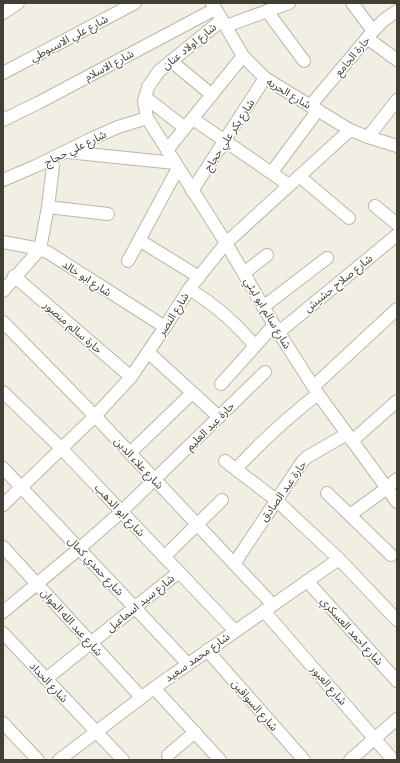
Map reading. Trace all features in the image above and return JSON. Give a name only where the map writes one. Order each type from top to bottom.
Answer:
[{"type":"street","points":[[3,13],[18,3]]},
{"type":"street","name":"شارع علي الاسيوطي","points":[[3,73],[135,3]]},
{"type":"street","name":"شارع اولاد عنان","points":[[145,97],[148,87],[159,71],[224,23],[289,3]]},
{"type":"street","points":[[352,3],[370,35],[397,60]]},
{"type":"street","name":"شارع الحريه","points":[[213,6],[243,56],[265,78],[350,130],[397,146]]},
{"type":"street","name":"شارع الاسلام","points":[[3,120],[38,103],[213,6]]},
{"type":"street","points":[[267,11],[304,61]]},
{"type":"street","name":"حارة الجامع","points":[[272,172],[314,108],[370,35],[384,20],[397,11]]},
{"type":"street","points":[[167,150],[243,56]]},
{"type":"street","points":[[171,61],[212,95]]},
{"type":"street","name":"شارع بكر علي حجاج","points":[[192,191],[265,78]]},
{"type":"street","points":[[145,97],[144,101],[147,118]]},
{"type":"street","points":[[145,97],[185,128]]},
{"type":"street","points":[[368,137],[397,100]]},
{"type":"street","name":"شارع سالم ابو ليثي","points":[[147,118],[244,272],[263,307],[316,390],[349,438],[397,502]]},
{"type":"street","name":"شارع علي حجاج","points":[[3,180],[54,158],[118,127],[147,118]]},
{"type":"street","points":[[193,119],[289,185]]},
{"type":"street","name":"شارع النصر","points":[[3,505],[95,416],[130,377],[165,327],[189,289],[226,243],[350,130]]},
{"type":"street","points":[[67,152],[176,165],[128,261]]},
{"type":"street","points":[[3,291],[14,276],[40,249],[48,207],[54,158]]},
{"type":"street","points":[[299,176],[349,218]]},
{"type":"street","points":[[375,206],[397,224]]},
{"type":"street","points":[[48,207],[108,214]]},
{"type":"street","name":"شارع صلاح حشيش","points":[[221,384],[255,346],[397,235]]},
{"type":"street","points":[[139,240],[199,277]]},
{"type":"street","name":"شارع ابو خالد","points":[[3,242],[40,249],[49,253],[165,327]]},
{"type":"street","points":[[244,272],[267,255]]},
{"type":"street","points":[[263,307],[327,258]]},
{"type":"street","name":"حارة سالم منصور","points":[[14,276],[130,377]]},
{"type":"street","points":[[189,289],[224,313],[240,328],[255,346]]},
{"type":"street","points":[[236,469],[261,442],[316,390],[397,309]]},
{"type":"street","name":"شارع علاء الدين","points":[[3,322],[95,416],[234,564],[268,608]]},
{"type":"street","points":[[148,352],[219,417]]},
{"type":"street","name":"حارة عبد العليم","points":[[3,612],[122,512],[265,372]]},
{"type":"street","name":"شارع ابو الدهب","points":[[3,392],[61,448],[235,631]]},
{"type":"street","points":[[130,453],[192,393]]},
{"type":"street","name":"حارة عبد الصادق","points":[[234,564],[297,469],[307,457],[349,438],[397,401]]},
{"type":"street","points":[[225,461],[276,500],[339,559],[397,620]]},
{"type":"street","name":"شارع حمدي كمال","points":[[3,468],[188,664]]},
{"type":"street","points":[[350,515],[397,479]]},
{"type":"street","points":[[327,493],[391,555]]},
{"type":"street","points":[[164,557],[222,500]]},
{"type":"street","name":"شارع عبد الله الموان","points":[[3,547],[140,698]]},
{"type":"street","name":"شارع محمد سعيد","points":[[59,760],[140,698],[339,559]]},
{"type":"street","name":"شارع سيد اسماعيل","points":[[46,679],[179,572]]},
{"type":"street","name":"شارع احمد العسكري","points":[[307,581],[397,682]]},
{"type":"street","name":"شارع العبور","points":[[268,608],[393,760]]},
{"type":"street","name":"شارع الحداد","points":[[3,633],[123,760]]},
{"type":"street","name":"شارع السواقين","points":[[207,650],[304,760]]},
{"type":"street","points":[[154,688],[220,760]]},
{"type":"street","points":[[350,760],[397,719]]},
{"type":"street","points":[[3,723],[38,760]]},
{"type":"street","points":[[168,755],[194,732]]}]
